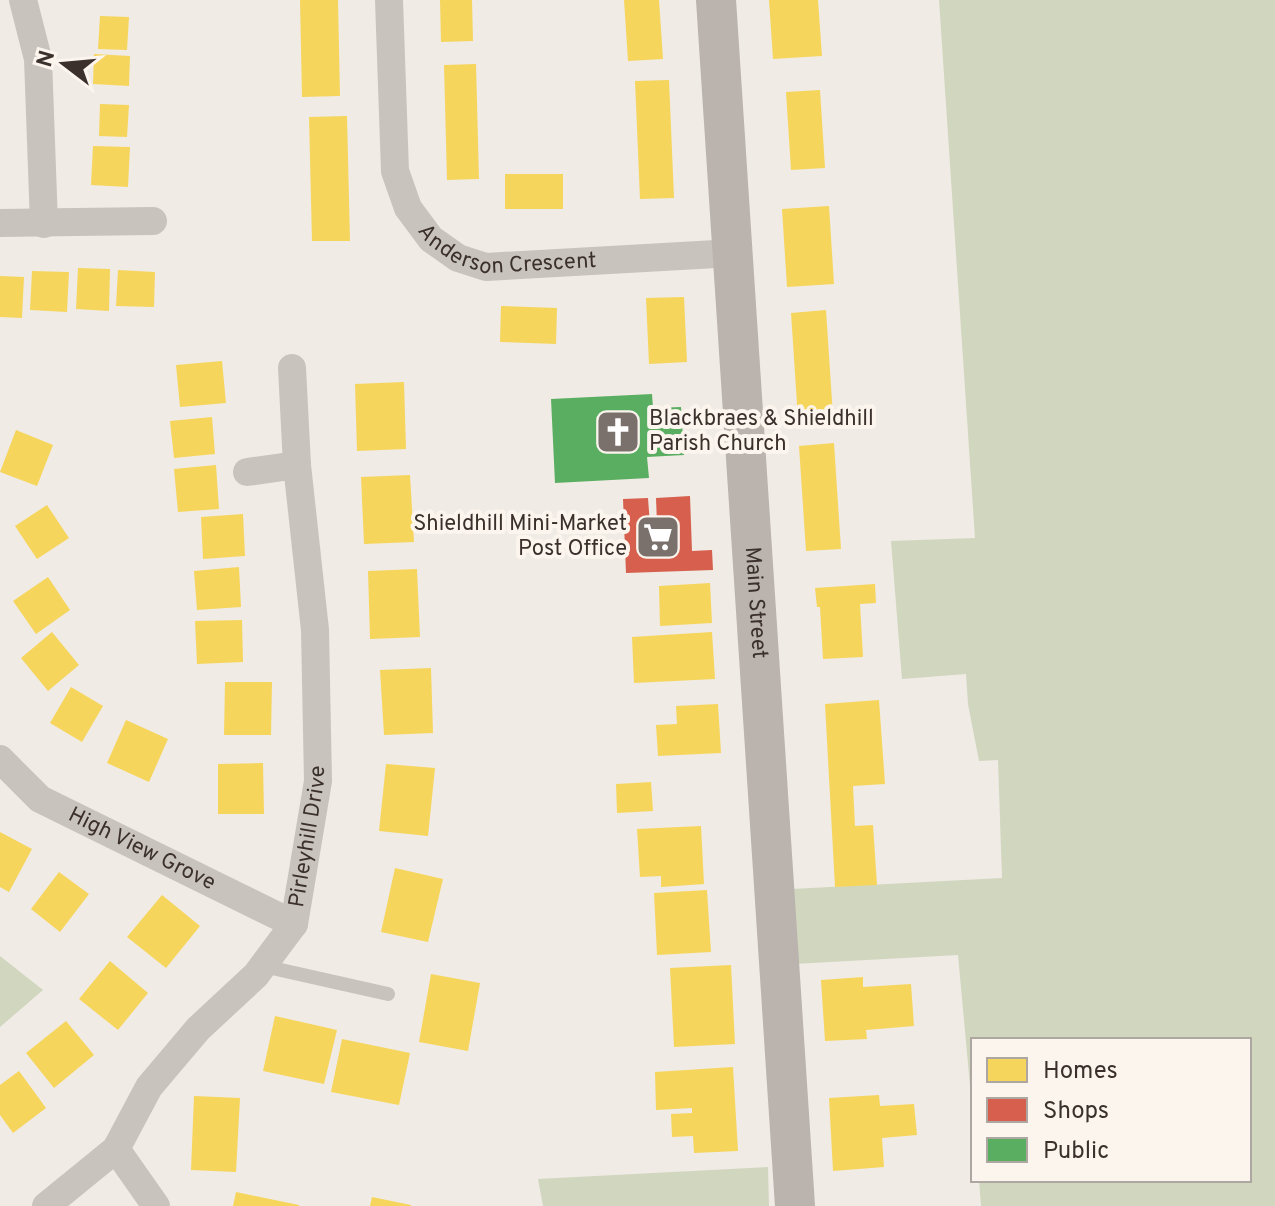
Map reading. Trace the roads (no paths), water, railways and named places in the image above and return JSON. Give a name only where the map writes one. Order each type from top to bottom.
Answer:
[{"type":"main road","name":"Main Street","points":[[716,0],[795,1206]]},
{"type":"street","points":[[23,0],[38,59],[44,224]]},
{"type":"street","name":"Anderson Crescent","points":[[389,0],[395,171],[408,208],[431,239],[458,258],[486,267],[734,253]]},
{"type":"street","points":[[0,223],[153,221]]},
{"type":"street","name":"Pirleyhill Drive","points":[[46,1206],[116,1149],[149,1087],[198,1029],[263,966],[294,924],[318,781],[315,630],[297,465],[292,368]]},
{"type":"street","points":[[247,472],[297,465]]},
{"type":"street","name":"High View Grove","points":[[0,759],[40,799],[294,924]]},
{"type":"street","points":[[116,1149],[156,1206]]},
{"type":"lane","points":[[263,966],[388,994]]},
{"type":"place","name":"Blackbraes & Shieldhill Parish Church","points":[[618,432]]},
{"type":"place","name":"Shieldhill Mini-Market Post Office","points":[[658,537]]}]
